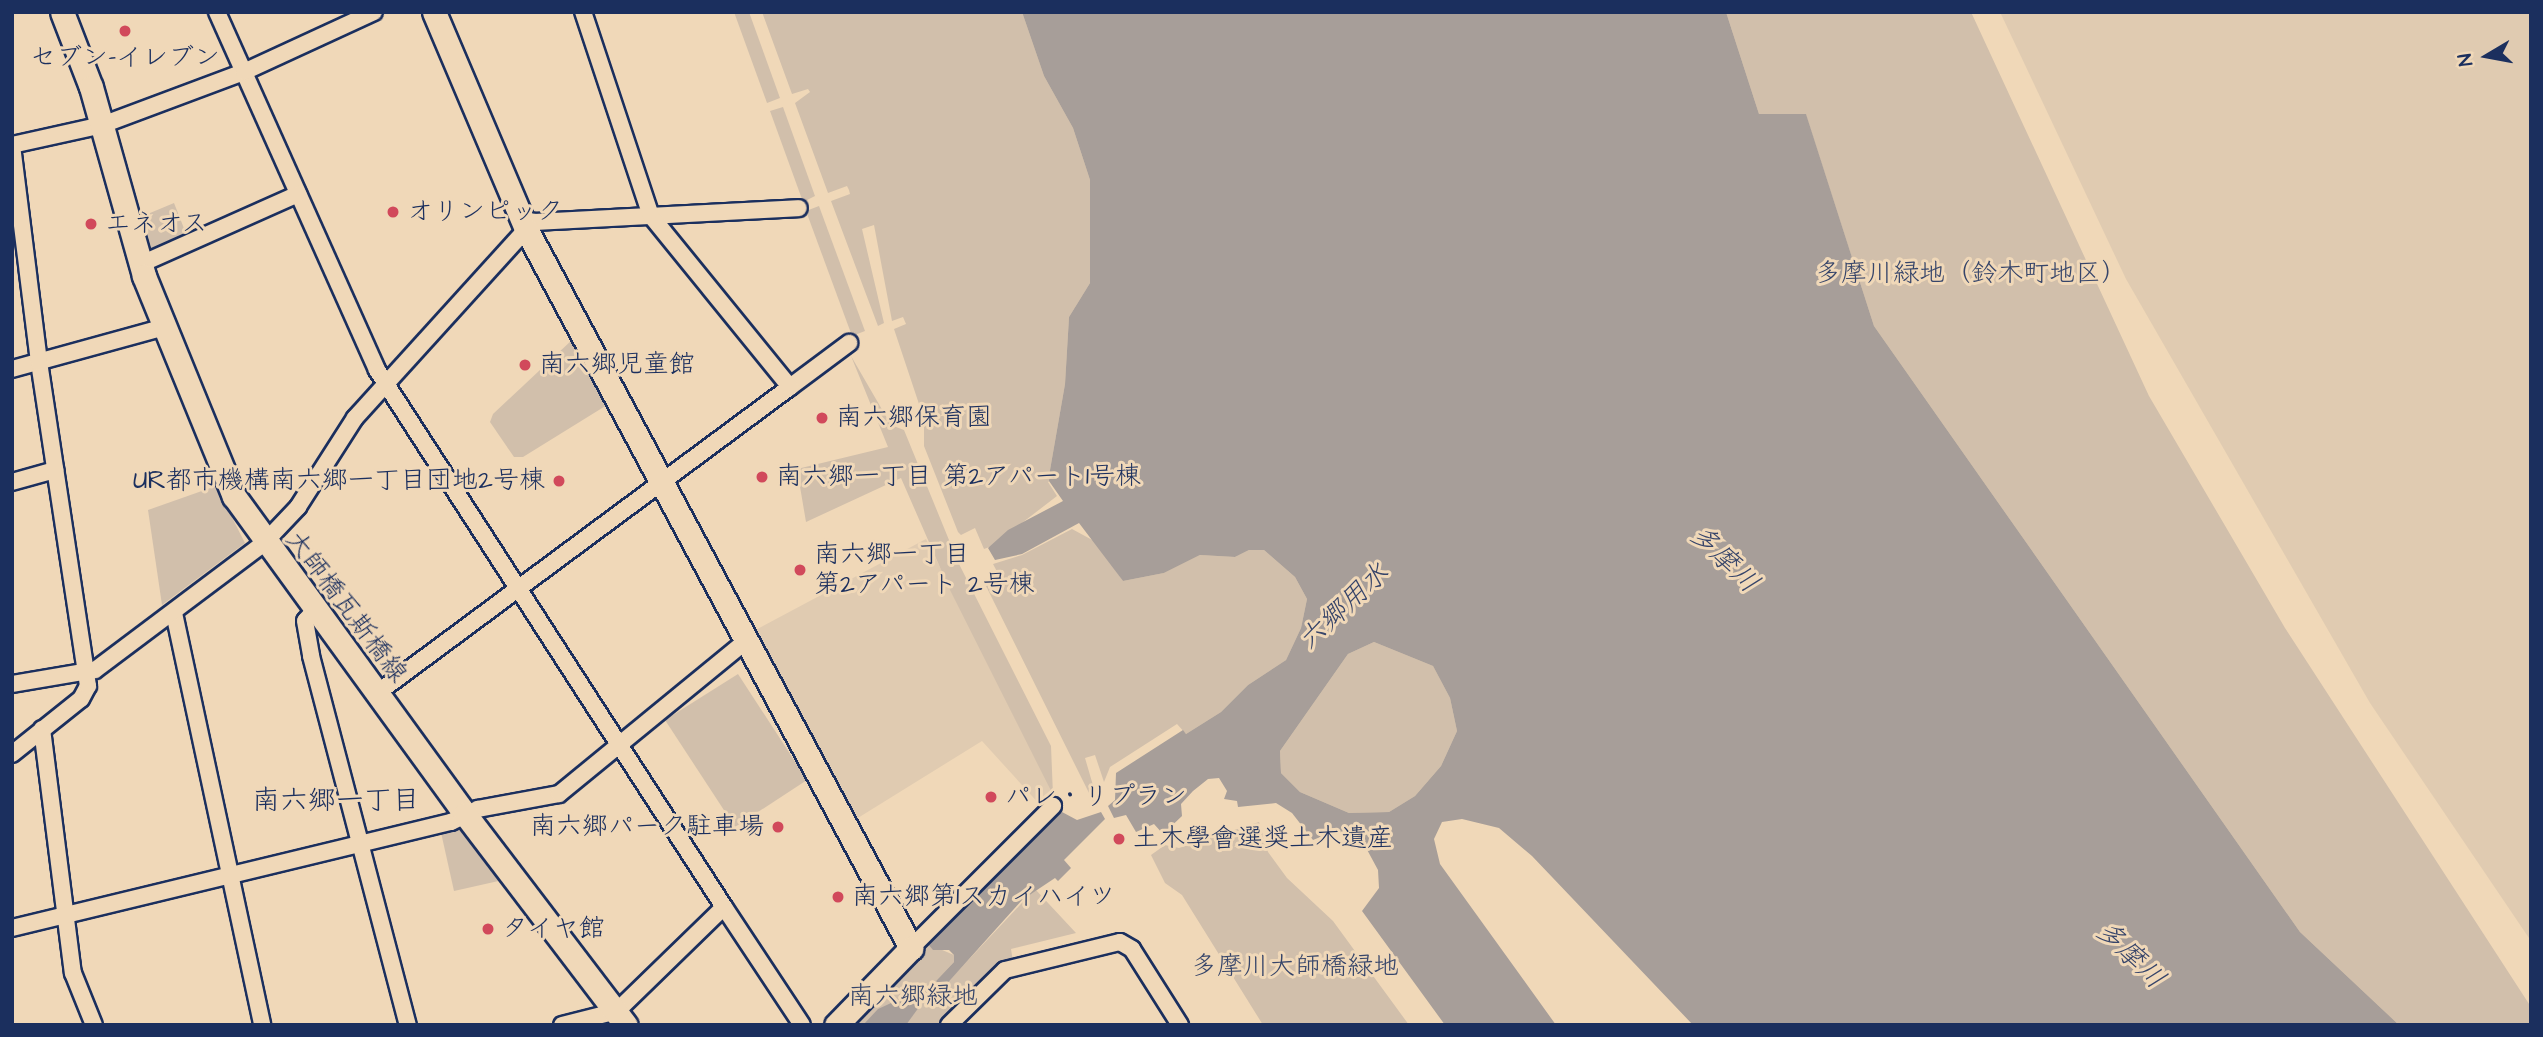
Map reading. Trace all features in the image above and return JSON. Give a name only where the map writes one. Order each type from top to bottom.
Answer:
[{"type":"street","name":"大師橋瓦斯橋線","points":[[62,12],[102,125],[141,264],[229,487],[264,543],[376,695],[621,1018]]},
{"type":"street","points":[[217,12],[386,384],[802,1025]]},
{"type":"street","points":[[12,754],[87,693],[39,362],[12,145],[102,125],[244,72],[374,12]]},
{"type":"street","points":[[434,12],[526,229],[911,948]]},
{"type":"street","points":[[583,12],[651,216],[790,387]]},
{"type":"street","points":[[141,264],[298,194]]},
{"type":"street","points":[[12,684],[95,670],[264,543],[298,507],[355,418],[533,222],[799,208]]},
{"type":"street","points":[[12,369],[164,327]]},
{"type":"street","points":[[376,695],[849,343]]},
{"type":"street","points":[[12,482],[55,470]]},
{"type":"street","points":[[314,611],[305,621],[311,656],[408,1025]]},
{"type":"street","points":[[174,613],[227,874],[262,1025]]},
{"type":"street","points":[[12,928],[465,814],[559,794],[747,640]]},
{"type":"street","points":[[42,729],[73,973],[94,1025]]},
{"type":"street","points":[[836,1025],[1053,806]]},
{"type":"street","points":[[562,1025],[621,1018],[724,907]]},
{"type":"street","points":[[949,1025],[1005,970],[1120,942],[1132,949],[1180,1025]]},
{"type":"shaded area","points":[[2000,12],[2531,12],[2531,941],[2370,703],[2126,279]]},
{"type":"shaded area","points":[[926,539],[1053,795],[1042,807],[982,741],[853,821],[750,633]]},
{"type":"green space","points":[[734,12],[749,12],[780,98],[767,103]]},
{"type":"green space","points":[[762,12],[1022,12],[1044,76],[1073,128],[1090,180],[1093,224],[1090,283],[1069,317],[1065,384],[1050,470],[1053,479],[1048,482],[1057,496],[992,546],[984,549],[975,528],[961,535],[958,532],[924,446],[924,419],[894,329],[906,324],[903,317],[892,321],[874,225],[862,229],[884,323],[878,326],[831,201],[850,194],[849,190],[847,186],[828,193],[795,103],[810,92],[808,89],[792,94]]},
{"type":"green space","name":"多摩川緑地（鈴木町地区）","points":[[1726,12],[1971,12],[2149,396],[2285,628],[2531,1007],[2531,1025],[2399,1025],[2300,932],[1874,326],[1806,115],[1759,114]]},
{"type":"green space","points":[[783,107],[815,196],[803,202],[770,111]]},
{"type":"green space","points":[[174,203],[187,236],[148,253],[138,218]]},
{"type":"green space","points":[[819,206],[865,331],[852,336],[806,211]]},
{"type":"green space","points":[[573,339],[607,405],[523,457],[514,457],[490,422],[493,414]]},
{"type":"green space","points":[[851,356],[891,425],[904,430],[958,562],[1051,746],[1053,795],[949,588],[901,478],[806,522],[797,469],[888,447]]},
{"type":"green space","points":[[216,486],[245,543],[162,605],[148,510]]},
{"type":"green space","points":[[1072,529],[1096,542],[1123,581],[1164,573],[1200,555],[1235,557],[1249,550],[1264,550],[1295,577],[1307,599],[1301,628],[1286,660],[1248,685],[1221,712],[1186,734],[1177,724],[1110,767],[1104,782],[1095,755],[1085,758],[1097,799],[1093,801],[986,586],[993,581],[997,587],[1003,583],[993,564],[1022,555]]},
{"type":"green space","points":[[1374,642],[1433,666],[1450,698],[1457,731],[1441,766],[1415,796],[1389,812],[1349,813],[1300,792],[1281,773],[1280,751],[1348,654]]},
{"type":"green space","points":[[738,674],[807,780],[735,827],[665,720]]},
{"type":"green space","name":"多摩川大師橋緑地","points":[[1259,822],[1268,852],[1287,878],[1333,921],[1409,1025],[1263,1025],[1182,895],[1165,883],[1151,855],[1165,845],[1179,848]]},
{"type":"green space","points":[[452,826],[465,831],[503,880],[454,891],[440,828]]},
{"type":"green space","name":"南六郷緑地","points":[[1035,889],[1076,933],[1011,949],[1014,968],[945,1025],[846,1025],[928,944],[954,955],[954,962],[936,981],[943,987]]},
{"type":"water","points":[[1022,12],[1726,12],[1759,114],[1806,114],[1874,326],[2300,932],[2399,1025],[1693,1025],[1532,856],[1499,828],[1462,819],[1442,822],[1434,839],[1440,864],[1556,1025],[1445,1025],[1362,911],[1379,888],[1378,870],[1364,844],[1349,834],[1330,833],[1313,840],[1292,813],[1276,803],[1238,807],[1237,801],[1224,799],[1227,791],[1219,778],[1208,779],[1193,791],[1181,804],[1182,816],[1163,834],[1154,824],[1136,832],[1126,815],[1114,818],[1108,806],[1115,800],[1116,773],[1183,730],[1186,734],[1221,712],[1248,685],[1286,660],[1301,628],[1307,599],[1295,577],[1264,550],[1249,550],[1235,557],[1200,555],[1164,573],[1123,581],[1079,523],[1022,554],[995,560],[988,548],[1008,530],[1063,501],[1049,481],[1050,470],[1065,384],[1069,317],[1090,283],[1090,180],[1073,128],[1044,76]],"holes":[[[1374,642],[1433,666],[1450,698],[1457,731],[1441,766],[1415,796],[1389,812],[1349,813],[1300,792],[1281,773],[1280,751],[1348,654]]]},
{"type":"water","points":[[1062,812],[1077,820],[1101,812],[1105,819],[1064,860],[1071,868],[1058,881],[1055,878],[1022,900],[943,988],[936,981],[954,962],[954,955],[949,950],[933,950],[928,944]]},
{"type":"water","points":[[913,993],[922,1003],[906,1025],[863,1025],[878,1009]]},
{"type":"place","name":"セブン-イレブン","points":[[125,31]]},
{"type":"place","name":"オリンピック","points":[[393,212]]},
{"type":"place","name":"エネオス","points":[[91,224]]},
{"type":"place","name":"南六郷児童館","points":[[525,365]]},
{"type":"place","name":"南六郷保育園","points":[[822,418]]},
{"type":"place","name":"南六郷一丁目 第2アパート1号棟","points":[[762,477]]},
{"type":"place","name":"UR都市機構南六郷一丁目団地2号棟","points":[[559,481]]},
{"type":"place","name":"南六郷一丁目 第2アパート 2号棟","points":[[800,570]]},
{"type":"place","name":"パレ・リプラン","points":[[991,797]]},
{"type":"place","name":"南六郷パーク駐車場","points":[[778,827]]},
{"type":"place","name":"土木學會選奨土木遺産","points":[[1119,839]]},
{"type":"place","name":"南六郷第1スカイハイツ","points":[[838,897]]},
{"type":"place","name":"タイヤ館","points":[[488,929]]},
{"type":"district","name":"南六郷一丁目","points":[[336,801]]},
{"type":"water label","name":"多摩川","points":[[1724,559]]},
{"type":"water label","name":"六郷用水","points":[[1344,607]]},
{"type":"water label","name":"多摩川","points":[[2130,955]]}]
